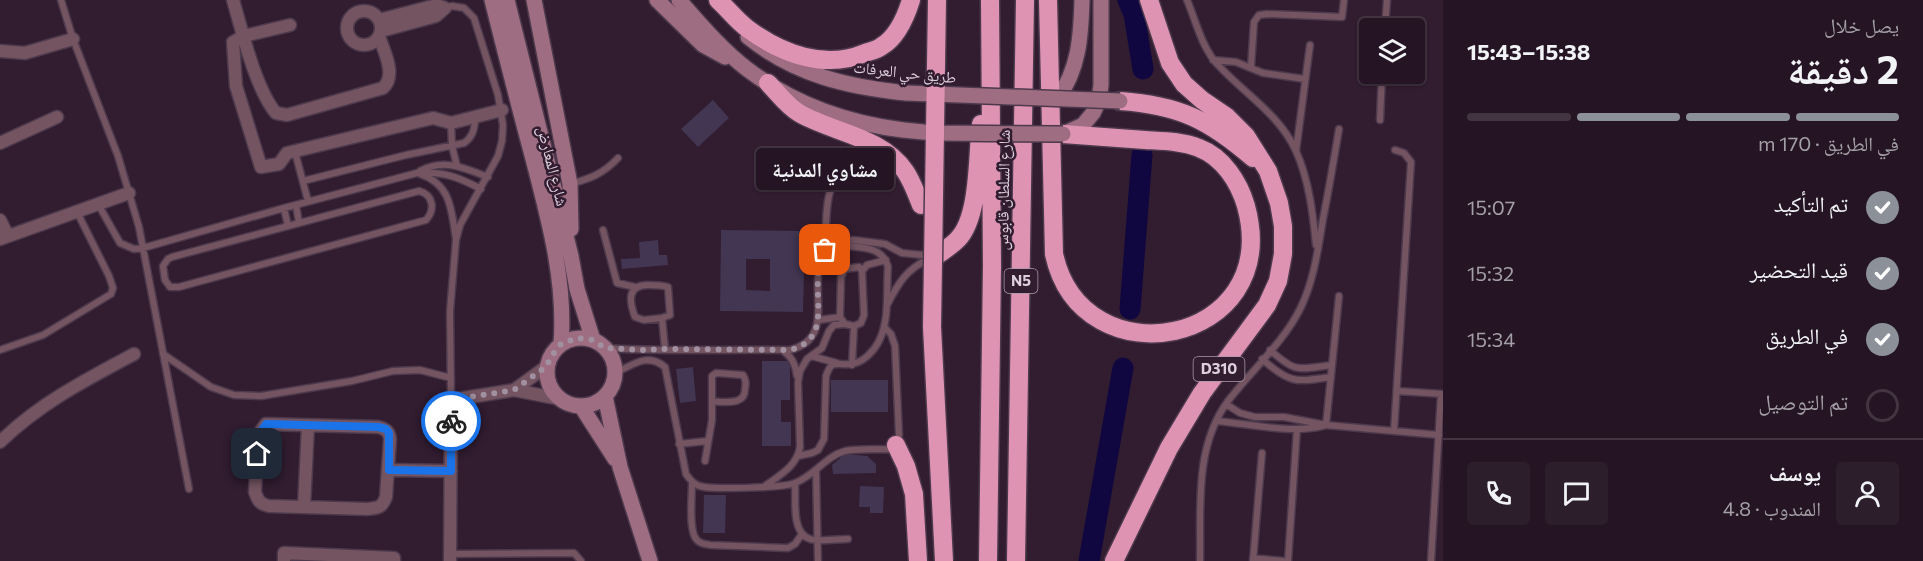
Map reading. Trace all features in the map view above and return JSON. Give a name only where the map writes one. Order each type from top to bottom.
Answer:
[{"type":"highway","points":[[716,0],[748,29],[778,48],[807,59],[834,61],[855,57],[884,46],[904,21],[911,0]]},
{"type":"highway","points":[[932,327],[937,0]]},
{"type":"highway","name":"شارع السلطان قابوس","points":[[988,561],[992,266],[990,0]]},
{"type":"highway","name":"شارع السلطان قابوس","points":[[1016,561],[1025,0]]},
{"type":"highway","points":[[1048,0],[1054,254],[1066,288],[1094,315],[1117,328],[1133,332],[1167,334],[1194,326],[1218,311],[1240,285],[1247,269],[1251,244],[1250,219],[1242,192],[1216,157],[1198,147],[1176,142],[1063,134]]},
{"type":"highway","points":[[1149,0],[1170,63],[1184,84],[1231,130]]},
{"type":"highway","points":[[935,257],[957,240],[970,218],[974,202],[978,142],[990,53]]},
{"type":"highway","points":[[768,84],[796,112],[869,142],[888,153],[904,170],[921,205],[932,327],[944,561]]},
{"type":"highway","points":[[1120,101],[1145,103],[1191,115],[1231,130]]},
{"type":"highway","name":"D310","points":[[1114,561],[1169,448],[1202,393],[1267,305],[1278,281],[1283,254],[1283,226],[1279,203],[1269,171],[1246,135],[1231,130]]},
{"type":"highway","points":[[896,445],[906,466],[914,494],[918,561]]},
{"type":"main road","name":"شارع المعارض","points":[[492,0],[543,198],[561,286],[563,315],[561,344]]},
{"type":"main road","name":"شارع المعارض","points":[[507,0],[572,256],[577,289],[599,344]]},
{"type":"main road","points":[[534,0],[570,184],[572,256]]},
{"type":"main road","points":[[657,0],[703,45],[745,68],[768,84],[825,112],[851,121],[934,133],[1063,134],[1083,125],[1094,112],[1099,100],[1101,0]]},
{"type":"main road","points":[[680,0],[712,37],[745,68]]},
{"type":"main road","name":"طريق حي العرفات","points":[[716,0],[743,33],[765,51],[823,78],[848,85],[936,96],[1120,101]]},
{"type":"main road","points":[[1057,99],[1071,77],[1078,54],[1082,0]]},
{"type":"main road","points":[[577,338],[599,344],[614,364],[614,382],[598,402],[581,406],[566,403],[560,399],[549,384],[547,366],[550,358],[561,344],[577,338]]},
{"type":"main road","points":[[605,396],[620,466],[650,561]]},
{"type":"main road","points":[[581,406],[620,466]]},
{"type":"street","points":[[233,0],[252,63],[268,105],[276,113],[287,115],[383,88],[389,83],[390,73],[372,0]]},
{"type":"street","points":[[379,26],[436,16],[445,8]]},
{"type":"street","points":[[290,25],[244,36],[233,42],[236,86],[261,167],[279,164],[287,153],[433,118],[451,123],[502,110]]},
{"type":"street","points":[[0,51],[25,53],[73,39]]},
{"type":"street","points":[[0,143],[57,117]]},
{"type":"street","points":[[0,220],[4,237],[129,193]]},
{"type":"street","points":[[0,442],[56,397],[134,354]]},
{"type":"street","points":[[514,390],[547,366]]},
{"type":"street","points":[[450,557],[451,400],[514,390],[560,399]]},
{"type":"street","points":[[266,424],[308,425],[386,429],[390,439],[389,470],[384,504],[379,508],[261,504],[255,492],[258,435],[261,429],[266,424]]},
{"type":"street","points":[[304,507],[308,425]]},
{"type":"street","points":[[389,470],[451,471]]},
{"type":"street","points":[[284,561],[284,553],[394,558],[394,561]]},
{"type":"lane","points":[[61,0],[73,39],[118,156],[129,193],[143,248],[189,489]]},
{"type":"lane","points":[[1187,0],[1213,60],[1272,116],[1296,151],[1313,215],[1317,255]]},
{"type":"lane","points":[[1251,67],[1254,22],[1259,15],[1342,17],[1344,0]]},
{"type":"lane","points":[[1386,18],[1387,0]]},
{"type":"lane","points":[[445,8],[452,6],[464,8],[474,18],[502,110],[503,125],[498,156],[460,225],[456,240],[450,311],[451,400]]},
{"type":"lane","points":[[1296,151],[1310,45]]},
{"type":"lane","points":[[1213,60],[1236,62],[1263,73],[1305,78]]},
{"type":"lane","points":[[1380,120],[1382,84]]},
{"type":"lane","points":[[303,181],[464,143],[470,139],[474,131],[476,117]]},
{"type":"lane","points":[[451,123],[452,146],[457,166]]},
{"type":"lane","points":[[1200,561],[1200,498],[1203,466],[1211,436],[1226,404],[1286,331],[1301,307],[1317,255],[1339,129]]},
{"type":"lane","points":[[1394,431],[1411,162],[1404,153],[1395,150]]},
{"type":"lane","points":[[295,151],[308,201]]},
{"type":"lane","points":[[570,184],[599,174],[618,158]]},
{"type":"lane","points":[[98,204],[120,243],[134,249],[417,173],[436,165],[457,166],[488,177]]},
{"type":"lane","points":[[417,173],[447,174],[481,189]]},
{"type":"lane","points":[[417,173],[430,177],[449,199],[456,240]]},
{"type":"lane","points":[[599,344],[644,350],[798,348],[808,341],[819,320],[818,278],[821,258],[825,250],[829,196],[832,188],[854,178]]},
{"type":"lane","points":[[419,191],[429,196],[432,209],[426,220],[420,222],[179,287],[170,287],[167,284],[163,266],[168,259],[288,226],[419,191]]},
{"type":"lane","points":[[296,205],[299,223]]},
{"type":"lane","points":[[284,208],[288,226]]},
{"type":"lane","points":[[0,350],[43,335],[111,294],[113,288],[109,276],[76,212]]},
{"type":"lane","points":[[603,230],[617,283],[635,287],[663,285],[668,287],[670,315],[644,320],[635,317],[632,291],[635,287]]},
{"type":"lane","points":[[825,250],[853,240],[885,244],[902,253],[935,257]]},
{"type":"lane","points":[[812,356],[852,365],[872,352],[879,342],[884,327],[888,267],[886,260],[873,249],[834,245]]},
{"type":"lane","points":[[886,307],[911,269],[935,257]]},
{"type":"lane","points":[[798,382],[802,364],[822,348],[834,325],[854,326],[861,323],[864,315],[862,270],[867,265],[886,260]]},
{"type":"lane","points":[[844,324],[840,317],[841,277],[845,269],[859,267],[862,270]]},
{"type":"lane","points":[[1326,425],[1339,296]]},
{"type":"lane","points":[[819,320],[840,317]]},
{"type":"lane","points":[[662,318],[665,349]]},
{"type":"lane","points":[[852,365],[854,326]]},
{"type":"lane","points":[[692,483],[702,487],[795,484],[835,455],[846,451],[891,449],[896,445],[899,435],[895,346],[891,334],[884,327]]},
{"type":"lane","points":[[764,486],[788,470],[798,456],[800,447],[798,382],[794,361],[782,350]]},
{"type":"lane","points":[[1270,350],[1286,365],[1295,368],[1332,365]]},
{"type":"lane","points":[[163,354],[212,387],[234,394],[261,396],[352,381],[393,371],[420,370],[451,378]]},
{"type":"lane","points":[[1262,359],[1277,373],[1290,379],[1304,381],[1331,377]]},
{"type":"lane","points":[[615,373],[644,360],[653,360],[665,367],[679,444],[686,474],[692,483],[692,530],[695,540],[710,545],[788,548],[795,544],[802,534]]},
{"type":"lane","points":[[798,456],[818,450],[824,440],[826,376],[829,368],[837,363]]},
{"type":"lane","points":[[705,461],[712,420],[712,376],[716,373],[743,375],[746,394],[743,398],[739,401],[713,402]]},
{"type":"lane","points":[[1397,391],[1442,394],[1431,561]]},
{"type":"lane","points":[[1226,404],[1240,413],[1255,417],[1291,418],[1326,425],[1439,435]]},
{"type":"lane","points":[[1254,425],[1255,417]]},
{"type":"lane","points":[[1217,421],[1297,429],[1326,425]]},
{"type":"lane","points":[[1288,561],[1297,429]]},
{"type":"lane","points":[[679,444],[707,441]]},
{"type":"lane","points":[[1262,453],[1253,559],[1283,561]]},
{"type":"lane","points":[[816,470],[818,561]]},
{"type":"lane","points":[[795,484],[797,526],[802,534],[811,540],[848,539]]},
{"type":"lane","points":[[450,557],[574,553],[581,561]]},
{"type":"building","points":[[713,100],[729,118],[698,147],[681,129]]},
{"type":"building","points":[[721,230],[805,231],[803,312],[720,311]],"holes":[[[746,259],[770,259],[770,291],[746,290]]]},
{"type":"building","points":[[658,240],[659,255],[667,255],[668,265],[622,269],[621,259],[640,258],[639,242]]},
{"type":"building","points":[[762,361],[790,361],[790,400],[781,400],[781,422],[791,422],[791,446],[762,446]]},
{"type":"building","points":[[693,367],[696,401],[680,403],[676,369]]},
{"type":"building","points":[[831,380],[888,380],[888,412],[831,412]]},
{"type":"building","points":[[845,454],[867,456],[876,464],[876,473],[833,474],[832,465]]},
{"type":"building","points":[[860,486],[884,487],[883,513],[870,513],[870,507],[859,507]]},
{"type":"building","points":[[704,495],[726,495],[725,533],[703,533]]},
{"type":"waterway","points":[[1128,0],[1134,14],[1143,69]]},
{"type":"waterway","points":[[1130,309],[1142,155]]},
{"type":"waterway","points":[[1089,561],[1123,368]]},
{"type":"way so far","points":[[451,421],[451,400],[514,390],[547,366],[555,350],[561,344],[577,338],[593,340],[605,348],[644,350],[790,350],[798,348],[808,341],[819,320],[818,278],[821,258],[825,250]]},
{"type":"place","name":"مشاوي المدنية","points":[[825,250]]},
{"type":"route","points":[[257,454],[258,435],[266,424],[378,427],[386,429],[389,433],[389,470],[451,471],[451,421]]}]
